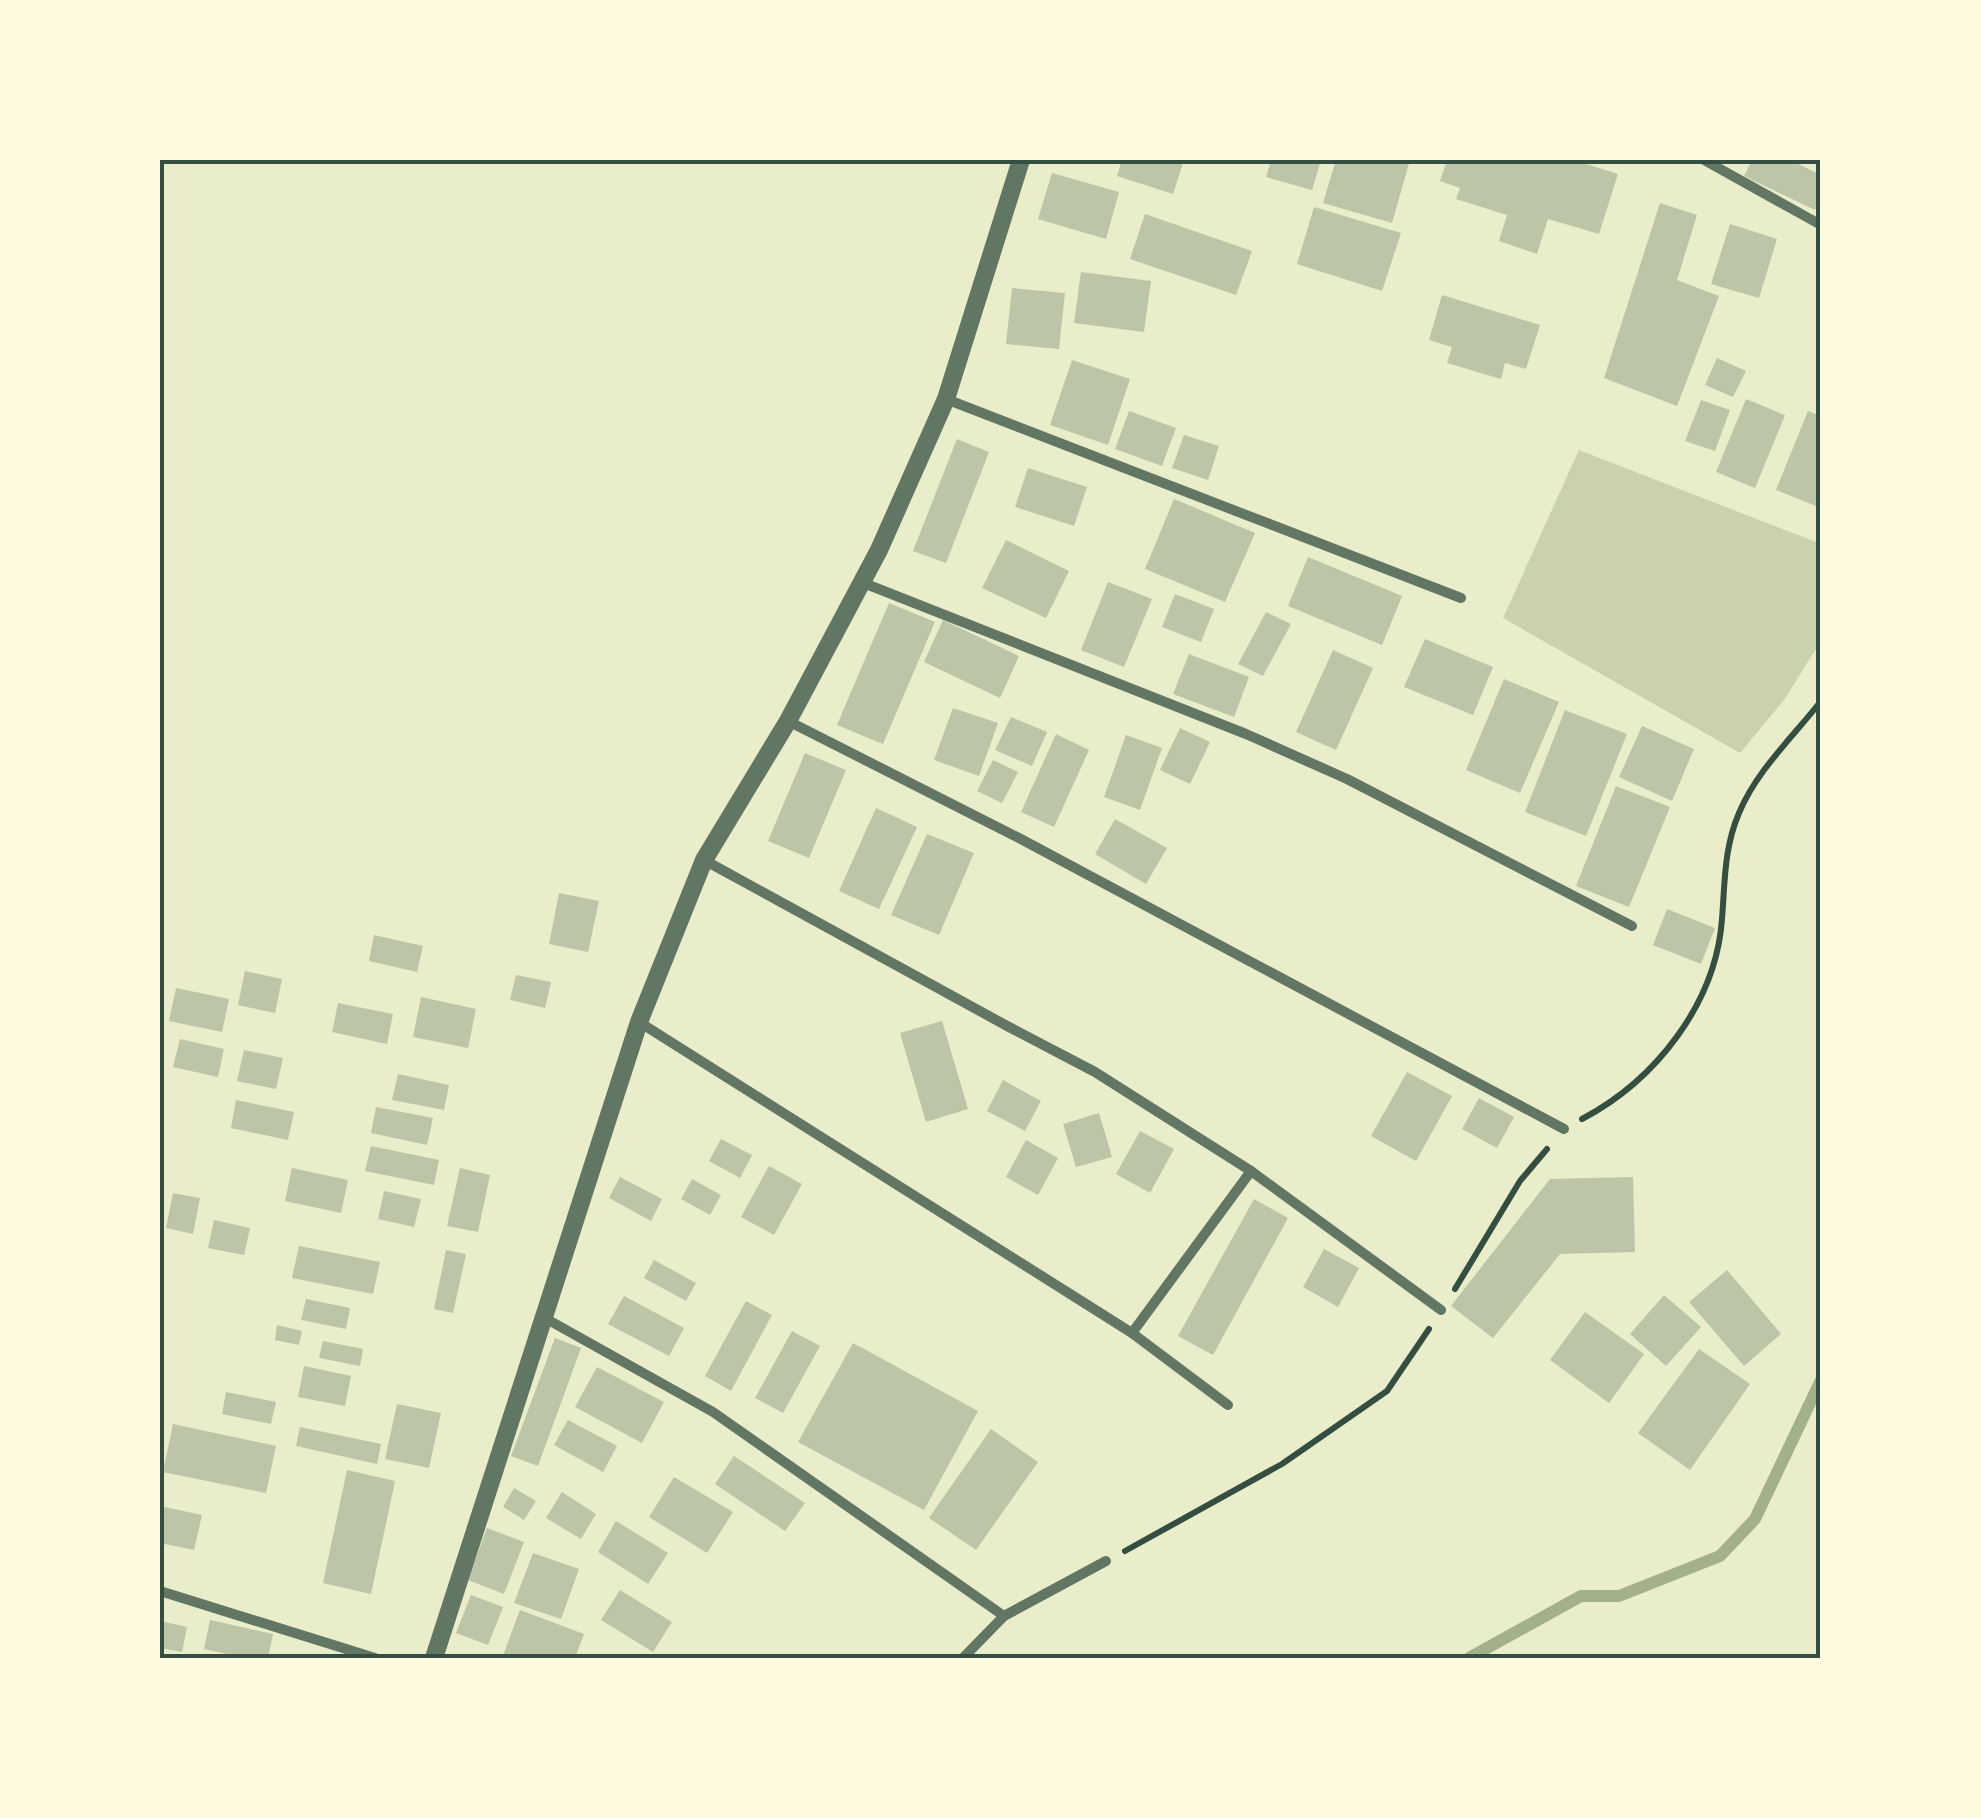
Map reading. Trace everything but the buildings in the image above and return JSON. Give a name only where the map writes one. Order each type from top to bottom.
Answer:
[{"type":"street","points":[[434,1658],[639,1022],[704,860],[788,721],[879,550],[946,399],[1021,160]]},
{"type":"street","points":[[1704,160],[1821,225]]},
{"type":"street","points":[[946,399],[1461,598]]},
{"type":"street","points":[[861,582],[1246,734],[1347,779],[1632,926]]},
{"type":"street","points":[[788,721],[1019,838],[1564,1129]]},
{"type":"street","points":[[704,860],[1008,1028],[1096,1072],[1251,1170],[1441,1310]]},
{"type":"street","points":[[639,1022],[1132,1333],[1228,1405]]},
{"type":"street","points":[[1132,1333],[1251,1170]]},
{"type":"street","points":[[542,1316],[713,1412],[1004,1616]]},
{"type":"street","points":[[964,1658],[1004,1616],[1106,1561]]},
{"type":"street","points":[[160,1591],[375,1658]]},
{"type":"path","points":[[1106,1561],[1282,1464],[1387,1391],[1520,1181],[1564,1129],[1628,1090],[1655,1063],[1695,1009],[1718,949],[1724,863],[1740,812],[1768,765],[1821,701]]},
{"type":"green space","points":[[1579,450],[1821,544],[1821,641],[1784,700],[1740,753],[1503,618]]},
{"type":"waterway","points":[[1469,1658],[1581,1596],[1619,1596],[1720,1556],[1755,1519],[1821,1380]]}]
